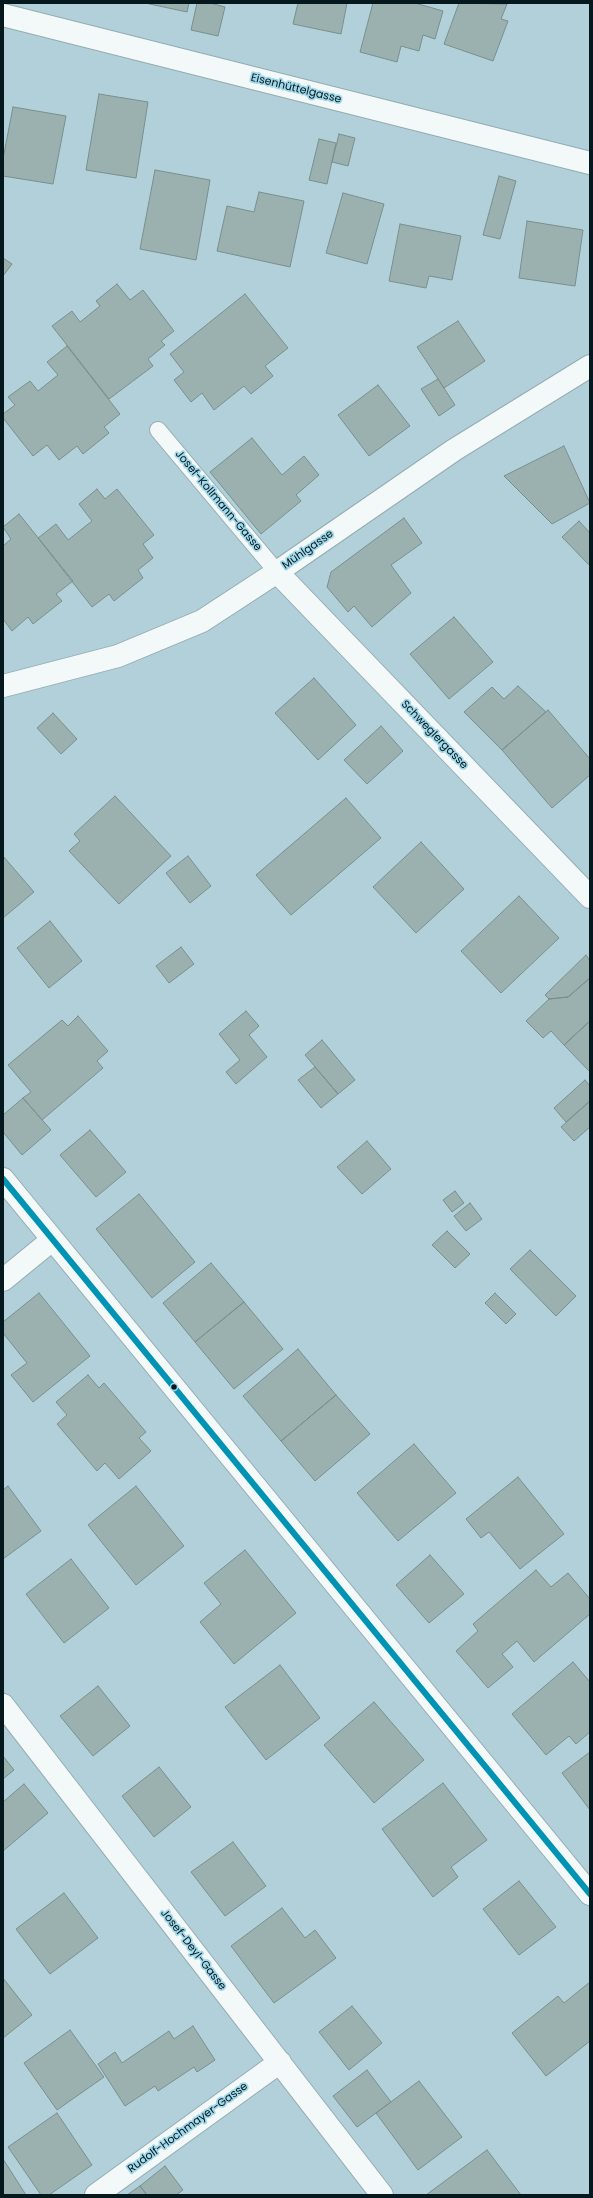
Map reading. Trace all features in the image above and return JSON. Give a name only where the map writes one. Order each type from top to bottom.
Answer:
[{"type":"street","name":"Eisenhüttelgasse","points":[[3,15],[590,163]]},
{"type":"street","name":"Mühlgasse","points":[[3,686],[118,656],[202,621],[277,572],[454,450],[590,366]]},
{"type":"street","name":"Schweglergasse","points":[[277,572],[590,897]]},
{"type":"street","points":[[3,1179],[52,1240],[179,1391],[590,1894]]},
{"type":"street","points":[[3,1280],[52,1240]]},
{"type":"street","name":"Josef-Deyl-Gasse","points":[[3,1705],[382,2195]]},
{"type":"street","name":"Rudolf-Hochmayer-Gasse","points":[[96,2195],[280,2062]]},
{"type":"lane","name":"Josef-Kollmann-Gasse","points":[[158,430],[277,572]]},
{"type":"building","points":[[145,3],[189,3],[187,12]]},
{"type":"building","points":[[197,3],[210,3],[225,7],[218,36],[191,30]]},
{"type":"building","points":[[298,3],[347,3],[341,34],[293,24]]},
{"type":"building","points":[[373,3],[415,3],[443,11],[435,39],[423,35],[419,51],[401,46],[397,62],[360,52]]},
{"type":"building","points":[[459,3],[507,4],[501,19],[508,21],[493,61],[444,44]]},
{"type":"building","points":[[99,94],[148,102],[136,178],[86,170]]},
{"type":"building","points":[[13,107],[66,116],[53,184],[3,176],[3,159]]},
{"type":"building","points":[[339,134],[355,138],[348,166],[332,162]]},
{"type":"building","points":[[319,139],[336,143],[327,184],[309,180]]},
{"type":"building","points":[[155,170],[210,180],[196,260],[140,249]]},
{"type":"building","points":[[499,176],[516,181],[500,239],[483,235]]},
{"type":"building","points":[[259,192],[304,201],[290,267],[217,251],[227,206],[254,212]]},
{"type":"building","points":[[343,193],[384,204],[367,264],[326,253]]},
{"type":"building","points":[[527,221],[583,230],[575,286],[519,278]]},
{"type":"building","points":[[400,224],[461,236],[452,280],[429,276],[426,288],[389,281]]},
{"type":"building","points":[[3,258],[12,264],[3,276]]},
{"type":"building","points":[[117,284],[130,300],[143,290],[174,331],[161,341],[165,345],[148,359],[153,366],[109,399],[52,326],[72,311],[80,322],[100,306],[96,301]]},
{"type":"building","points":[[245,294],[288,348],[265,366],[273,376],[251,394],[244,386],[214,410],[202,393],[191,402],[174,380],[184,372],[170,354]]},
{"type":"building","points":[[458,321],[485,361],[444,388],[417,347]]},
{"type":"building","points":[[67,346],[120,414],[104,427],[109,433],[83,454],[77,446],[59,460],[47,445],[33,456],[3,418],[3,414],[15,405],[8,397],[30,381],[38,391],[58,375],[47,362]]},
{"type":"building","points":[[438,379],[455,405],[439,416],[421,389]]},
{"type":"building","points":[[378,385],[410,426],[369,456],[338,415]]},
{"type":"building","points":[[252,438],[282,475],[304,456],[319,475],[296,495],[301,501],[261,534],[210,472]]},
{"type":"building","points":[[564,446],[590,503],[552,524],[504,476]]},
{"type":"building","points":[[97,489],[105,499],[117,489],[154,535],[143,544],[153,558],[138,570],[143,578],[114,601],[109,594],[92,607],[38,538],[56,524],[68,540],[92,521],[79,504]]},
{"type":"building","points":[[19,514],[73,581],[56,594],[62,601],[33,624],[28,617],[12,631],[3,619],[3,546],[11,539],[3,527]]},
{"type":"building","points":[[404,518],[422,543],[391,565],[411,593],[372,627],[354,606],[348,612],[327,587],[331,572]]},
{"type":"building","points":[[579,521],[590,533],[590,566],[562,537]]},
{"type":"building","points":[[454,617],[493,662],[449,699],[410,654]]},
{"type":"building","points":[[314,678],[356,725],[318,760],[275,713]]},
{"type":"building","points":[[518,686],[546,712],[502,750],[464,712],[492,687],[504,699]]},
{"type":"building","points":[[548,710],[590,759],[590,775],[552,808],[502,750]]},
{"type":"building","points":[[53,713],[77,739],[61,754],[37,728]]},
{"type":"building","points":[[381,726],[403,751],[367,784],[344,760]]},
{"type":"building","points":[[115,796],[171,856],[119,904],[69,851],[80,841],[74,834]]},
{"type":"building","points":[[346,798],[381,838],[291,915],[256,875]]},
{"type":"building","points":[[421,842],[464,889],[416,933],[373,887]]},
{"type":"building","points":[[3,856],[34,892],[3,918]]},
{"type":"building","points":[[188,856],[211,886],[190,903],[166,873]]},
{"type":"building","points":[[519,896],[559,938],[501,993],[461,951]]},
{"type":"building","points":[[50,921],[82,961],[49,988],[17,948]]},
{"type":"building","points":[[181,947],[194,964],[169,983],[156,966]]},
{"type":"building","points":[[586,955],[590,961],[590,978],[568,997],[549,999],[545,995]]},
{"type":"building","points":[[590,978],[590,1021],[564,1045],[551,1031],[543,1038],[526,1021],[549,999],[568,997]]},
{"type":"building","points":[[246,1011],[259,1026],[249,1035],[267,1057],[236,1084],[226,1072],[240,1060],[219,1034]]},
{"type":"building","points":[[78,1016],[108,1051],[97,1061],[103,1068],[42,1120],[23,1098],[31,1092],[8,1065],[62,1020],[68,1026]]},
{"type":"building","points":[[590,1021],[590,1072],[564,1045]]},
{"type":"building","points":[[322,1040],[355,1080],[338,1094],[305,1055]]},
{"type":"building","points":[[315,1067],[338,1094],[321,1108],[298,1080]]},
{"type":"building","points":[[585,1080],[590,1086],[590,1101],[566,1122],[554,1108]]},
{"type":"building","points":[[23,1098],[51,1130],[22,1155],[3,1132],[3,1115]]},
{"type":"building","points":[[590,1101],[590,1127],[574,1141],[561,1127]]},
{"type":"building","points":[[90,1130],[126,1172],[96,1197],[60,1155]]},
{"type":"building","points":[[367,1141],[391,1169],[362,1194],[337,1167]]},
{"type":"building","points":[[455,1191],[464,1203],[452,1212],[443,1200]]},
{"type":"building","points":[[139,1194],[195,1262],[152,1298],[96,1229]]},
{"type":"building","points":[[470,1203],[482,1219],[466,1231],[454,1216]]},
{"type":"building","points":[[447,1231],[470,1254],[455,1268],[432,1245]]},
{"type":"building","points":[[530,1250],[576,1296],[556,1316],[510,1269]]},
{"type":"building","points":[[211,1263],[244,1302],[195,1342],[163,1303]]},
{"type":"building","points":[[39,1293],[90,1356],[33,1402],[11,1375],[27,1363],[3,1333],[3,1322]]},
{"type":"building","points":[[495,1293],[516,1314],[506,1324],[485,1303]]},
{"type":"building","points":[[244,1302],[283,1349],[234,1389],[195,1342]]},
{"type":"building","points":[[298,1349],[336,1395],[281,1441],[243,1396]]},
{"type":"building","points":[[88,1375],[99,1388],[104,1383],[146,1432],[139,1438],[151,1451],[119,1479],[105,1463],[97,1471],[57,1424],[67,1415],[56,1402]]},
{"type":"building","points":[[336,1395],[370,1434],[315,1481],[281,1441]]},
{"type":"building","points":[[414,1444],[456,1493],[398,1541],[357,1493]]},
{"type":"building","points":[[518,1477],[564,1534],[520,1569],[489,1532],[481,1538],[466,1519]]},
{"type":"building","points":[[8,1486],[41,1531],[3,1559],[3,1490]]},
{"type":"building","points":[[136,1486],[184,1546],[136,1585],[88,1525]]},
{"type":"building","points":[[245,1550],[296,1613],[234,1664],[200,1622],[221,1604],[204,1583]]},
{"type":"building","points":[[430,1555],[464,1594],[429,1623],[396,1585]]},
{"type":"building","points":[[71,1559],[109,1608],[64,1643],[26,1594]]},
{"type":"building","points":[[536,1570],[551,1587],[568,1573],[590,1599],[590,1614],[534,1662],[517,1641],[502,1654],[513,1667],[488,1688],[456,1651],[478,1631],[473,1624]]},
{"type":"building","points":[[573,1662],[590,1682],[590,1732],[576,1744],[569,1736],[546,1755],[512,1714]]},
{"type":"building","points":[[280,1665],[320,1718],[266,1760],[225,1707]]},
{"type":"building","points":[[98,1686],[130,1726],[93,1756],[60,1716]]},
{"type":"building","points":[[374,1702],[424,1760],[374,1803],[324,1745]]},
{"type":"building","points":[[590,1752],[590,1810],[562,1773]]},
{"type":"building","points":[[3,1756],[14,1770],[3,1779]]},
{"type":"building","points":[[159,1767],[191,1807],[154,1837],[122,1796]]},
{"type":"building","points":[[443,1783],[487,1840],[451,1867],[458,1877],[433,1897],[382,1829]]},
{"type":"building","points":[[24,1784],[48,1813],[3,1851],[3,1802]]},
{"type":"building","points":[[233,1842],[266,1886],[225,1916],[191,1872]]},
{"type":"building","points":[[519,1881],[556,1927],[519,1955],[483,1909]]},
{"type":"building","points":[[64,1893],[98,1938],[50,1974],[16,1929]]},
{"type":"building","points":[[282,1908],[305,1938],[315,1930],[336,1958],[274,2003],[231,1946]]},
{"type":"building","points":[[3,1978],[32,2015],[3,2038]]},
{"type":"building","points":[[590,1982],[590,2041],[546,2076],[512,2033],[558,1996],[564,2003]]},
{"type":"building","points":[[352,2006],[382,2043],[349,2070],[319,2032]]},
{"type":"building","points":[[193,2026],[215,2060],[197,2072],[194,2067],[158,2091],[155,2086],[125,2106],[98,2064],[115,2052],[122,2063],[169,2031],[174,2039]]},
{"type":"building","points":[[70,2030],[104,2077],[57,2110],[24,2063]]},
{"type":"building","points":[[367,2070],[391,2102],[357,2127],[333,2096]]},
{"type":"building","points":[[419,2081],[462,2137],[418,2170],[376,2113]]},
{"type":"building","points":[[57,2113],[92,2165],[49,2195],[41,2195],[8,2147]]},
{"type":"building","points":[[487,2150],[521,2195],[426,2195]]},
{"type":"building","points":[[3,2159],[26,2195],[3,2195]]},
{"type":"building","points":[[165,2166],[183,2190],[176,2195],[147,2195],[140,2186]]},
{"type":"building","points":[[140,2186],[147,2195],[127,2195]]},
{"type":"transit line","points":[[3,1179],[590,1894]]}]
